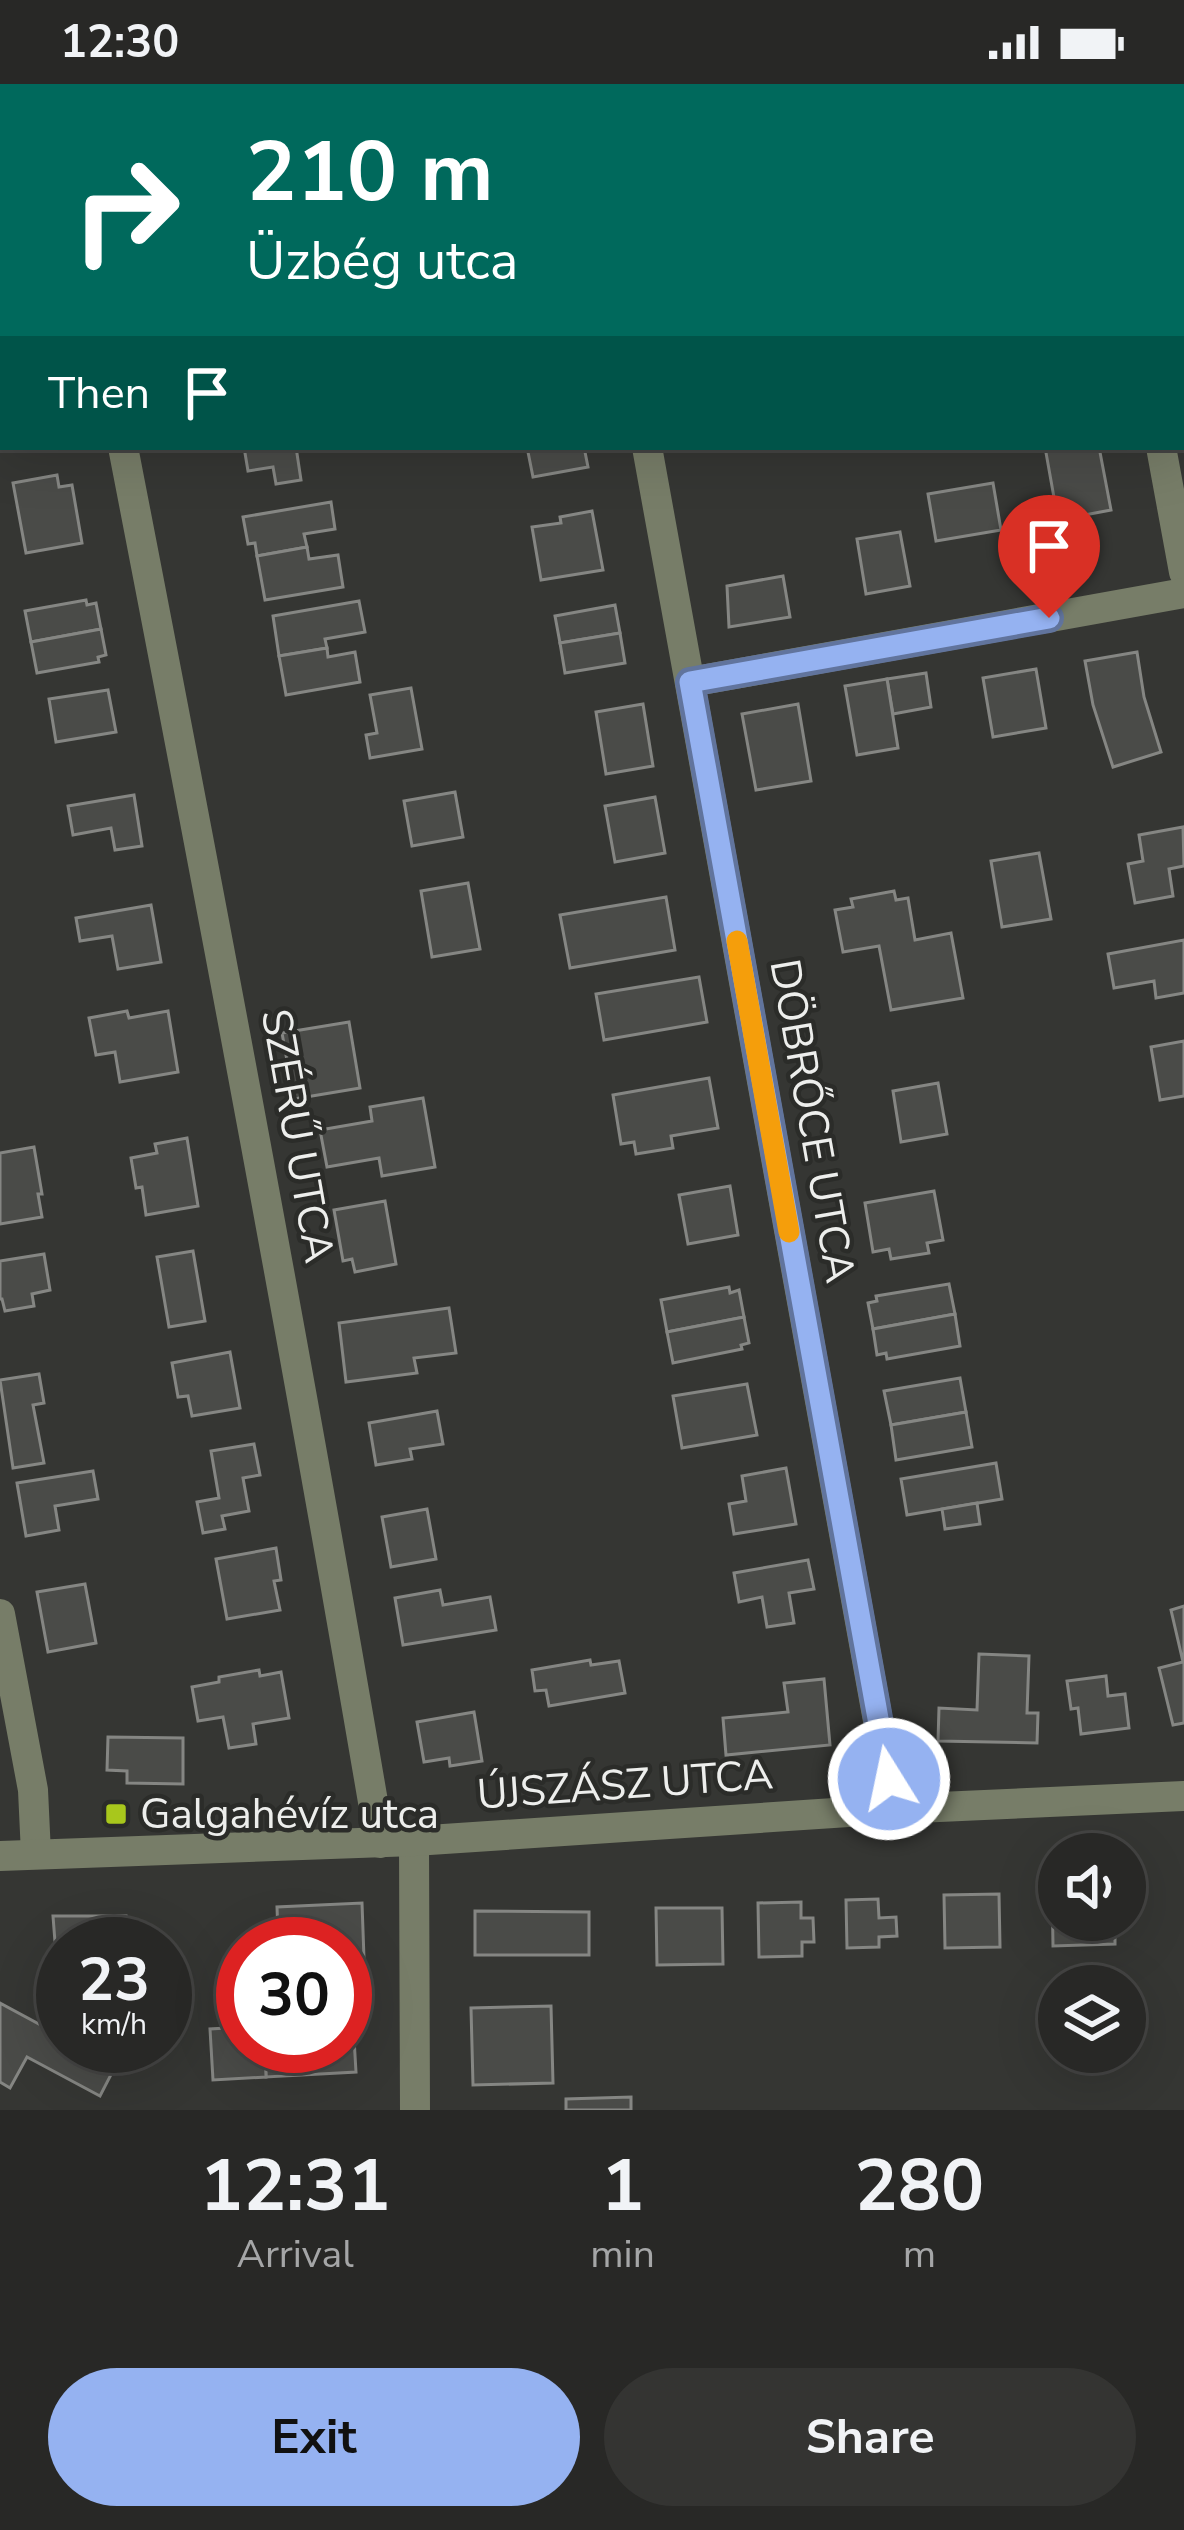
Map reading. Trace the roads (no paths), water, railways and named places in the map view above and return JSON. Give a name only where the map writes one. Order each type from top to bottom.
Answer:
[{"type":"street","name":"SZÉRŰ UTCA","points":[[124,450],[320,1492],[380,1843]]},
{"type":"street","name":"DÖBRŐCE UTCA","points":[[648,450],[894,1809]]},
{"type":"street","points":[[1162,450],[1184,572]]},
{"type":"street","points":[[690,682],[1184,593]]},
{"type":"street","points":[[0,1614],[33,1790],[36,1854]]},
{"type":"street","name":"ÚJSZÁSZ UTCA","points":[[0,1856],[380,1843],[894,1809],[1184,1796]]},
{"type":"street","points":[[414,1841],[416,2110]]},
{"type":"place","name":"Galgahévíz utca","points":[[116,1814]]}]
